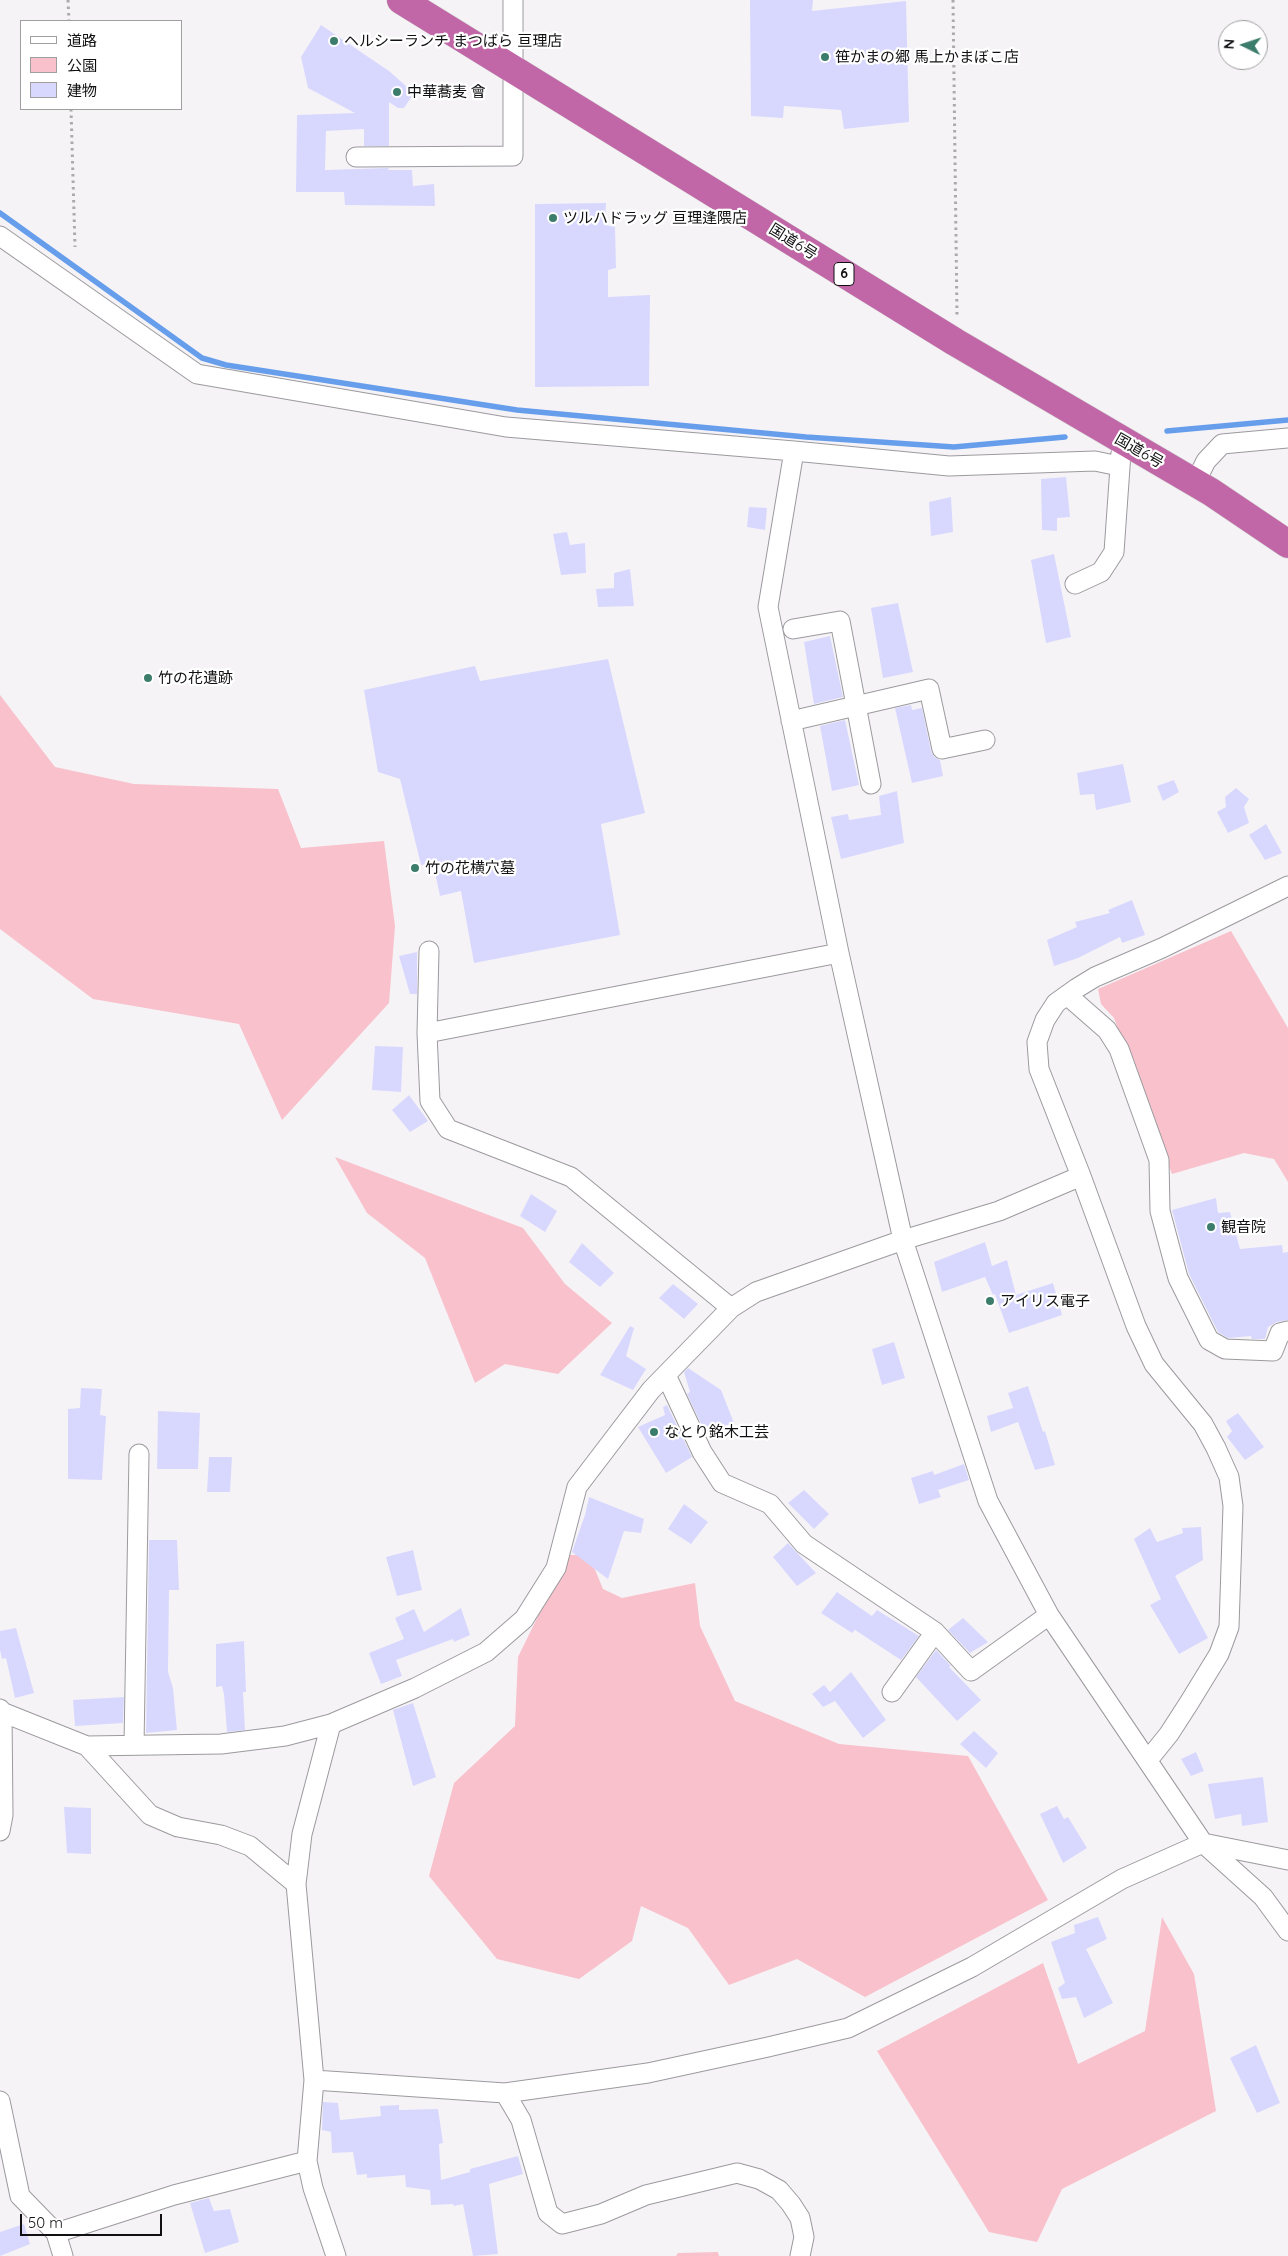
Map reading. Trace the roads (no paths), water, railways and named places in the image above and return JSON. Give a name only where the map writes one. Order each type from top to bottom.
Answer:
[{"type":"highway","name":"国道6号","points":[[401,0],[955,342],[1121,454],[1195,483],[1288,544]]},
{"type":"street","points":[[356,157],[513,156],[513,0]]},
{"type":"street","points":[[0,236],[197,374],[506,427],[949,466],[1096,461],[1121,454],[1114,552],[1101,572],[1075,584]]},
{"type":"street","points":[[1195,483],[1206,461],[1222,444],[1288,438]]},
{"type":"street","points":[[794,451],[768,607],[839,952],[903,1240],[988,1501],[1049,1615],[1203,1844],[1263,1897],[1288,1931]]},
{"type":"street","points":[[794,629],[840,621],[871,784]]},
{"type":"street","points":[[792,721],[929,688],[942,748],[986,740]]},
{"type":"street","points":[[1148,1760],[1169,1734],[1219,1654],[1229,1627],[1233,1506],[1229,1477],[1203,1424],[1154,1364],[1136,1326],[1081,1176],[1039,1069],[1036,1042],[1045,1020],[1056,1002],[1096,977],[1162,948],[1288,886]]},
{"type":"street","points":[[430,951],[427,1033],[430,1101],[448,1129],[571,1176],[730,1308]]},
{"type":"street","points":[[427,1033],[839,952]]},
{"type":"street","points":[[1067,995],[1107,1030],[1119,1049],[1159,1160],[1160,1211],[1178,1278],[1209,1340],[1225,1349],[1272,1351],[1280,1333],[1288,1331]]},
{"type":"street","points":[[0,1831],[3,1815],[1,1710],[87,1746],[222,1744],[285,1736],[331,1724],[415,1688],[486,1652],[524,1618],[556,1568],[578,1487],[651,1390],[730,1308],[756,1292],[903,1240],[999,1212],[1081,1176]]},
{"type":"street","points":[[666,1375],[702,1452],[722,1483],[770,1504],[804,1544],[935,1632],[971,1671],[1049,1615]]},
{"type":"street","points":[[134,1745],[140,1454]]},
{"type":"street","points":[[892,1692],[935,1632]]},
{"type":"street","points":[[331,1724],[302,1834],[296,1884],[314,2080],[306,2162],[336,2256]]},
{"type":"street","points":[[87,1746],[150,1815],[178,1827],[221,1835],[250,1846],[296,1884]]},
{"type":"street","points":[[314,2080],[505,2092],[648,2073],[848,2028],[972,1967],[1122,1879],[1203,1844],[1288,1860]]},
{"type":"street","points":[[505,2092],[522,2120],[548,2213],[562,2224],[601,2214],[646,2196],[736,2173],[759,2179],[779,2190],[791,2204],[800,2218],[804,2236],[800,2256]]},
{"type":"street","points":[[0,2101],[20,2196],[56,2233],[63,2256]]},
{"type":"street","points":[[56,2233],[174,2194],[306,2162]]},
{"type":"waterway","points":[[0,213],[202,358],[226,365],[517,410],[806,437],[954,447],[1065,437]]},
{"type":"waterway","points":[[1167,431],[1288,420]]},
{"type":"place","name":"ヘルシーランチ まつばら 亘理店","points":[[334,41]]},
{"type":"place","name":"笹かまの郷 馬上かまぼこ店","points":[[825,57]]},
{"type":"place","name":"中華蕎麦 會","points":[[397,92]]},
{"type":"place","name":"ツルハドラッグ 亘理逢隈店","points":[[553,218]]},
{"type":"place","name":"竹の花遺跡","points":[[148,678]]},
{"type":"place","name":"竹の花横穴墓","points":[[415,868]]},
{"type":"place","name":"観音院","points":[[1211,1227]]},
{"type":"place","name":"アイリス電子","points":[[990,1301]]},
{"type":"place","name":"なとり銘木工芸","points":[[654,1432]]}]
